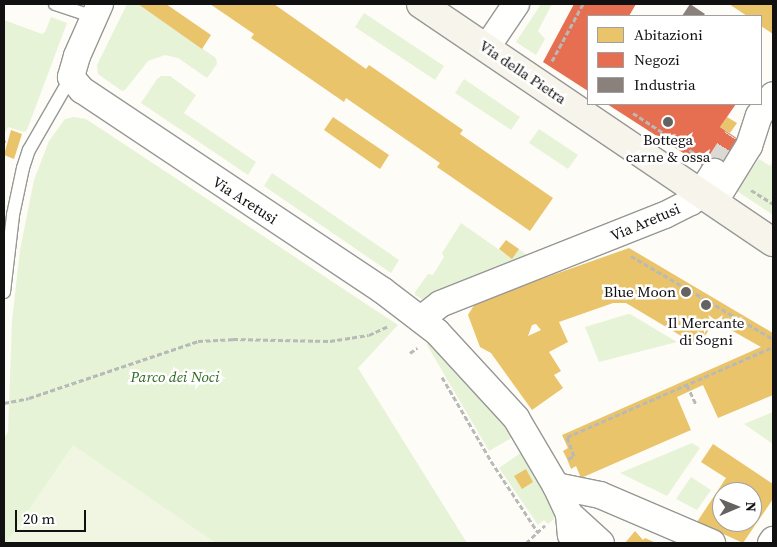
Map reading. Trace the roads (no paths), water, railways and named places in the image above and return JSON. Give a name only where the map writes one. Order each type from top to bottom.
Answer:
[{"type":"main road","name":"Via della Pietra","points":[[421,4],[487,47],[708,181],[773,242]]},
{"type":"street","points":[[487,47],[516,4]]},
{"type":"street","points":[[71,78],[77,56],[97,10]]},
{"type":"street","name":"Via Aretusi","points":[[71,78],[82,90],[99,103],[382,290],[409,321],[443,338],[510,411],[556,486],[578,533]]},
{"type":"street","points":[[736,138],[759,116],[773,95]]},
{"type":"street","points":[[708,181],[749,146],[759,116]]},
{"type":"street","name":"Via Aretusi","points":[[409,321],[440,304],[664,215],[691,202],[708,181]]},
{"type":"street","points":[[556,486],[600,495],[712,543]]},
{"type":"lane","points":[[55,4],[97,10]]},
{"type":"lane","points":[[4,292],[13,215],[24,168],[30,150],[71,78]]},
{"type":"tunnel","points":[[714,172],[736,138]]},
{"type":"place","name":"Bottega carne & ossa","points":[[668,122]]},
{"type":"place","name":"Blue Moon","points":[[686,292]]},
{"type":"place","name":"Il Mercante di Sogni","points":[[706,305]]},
{"type":"park label","name":"Parco dei Noci","points":[[175,377]]}]
